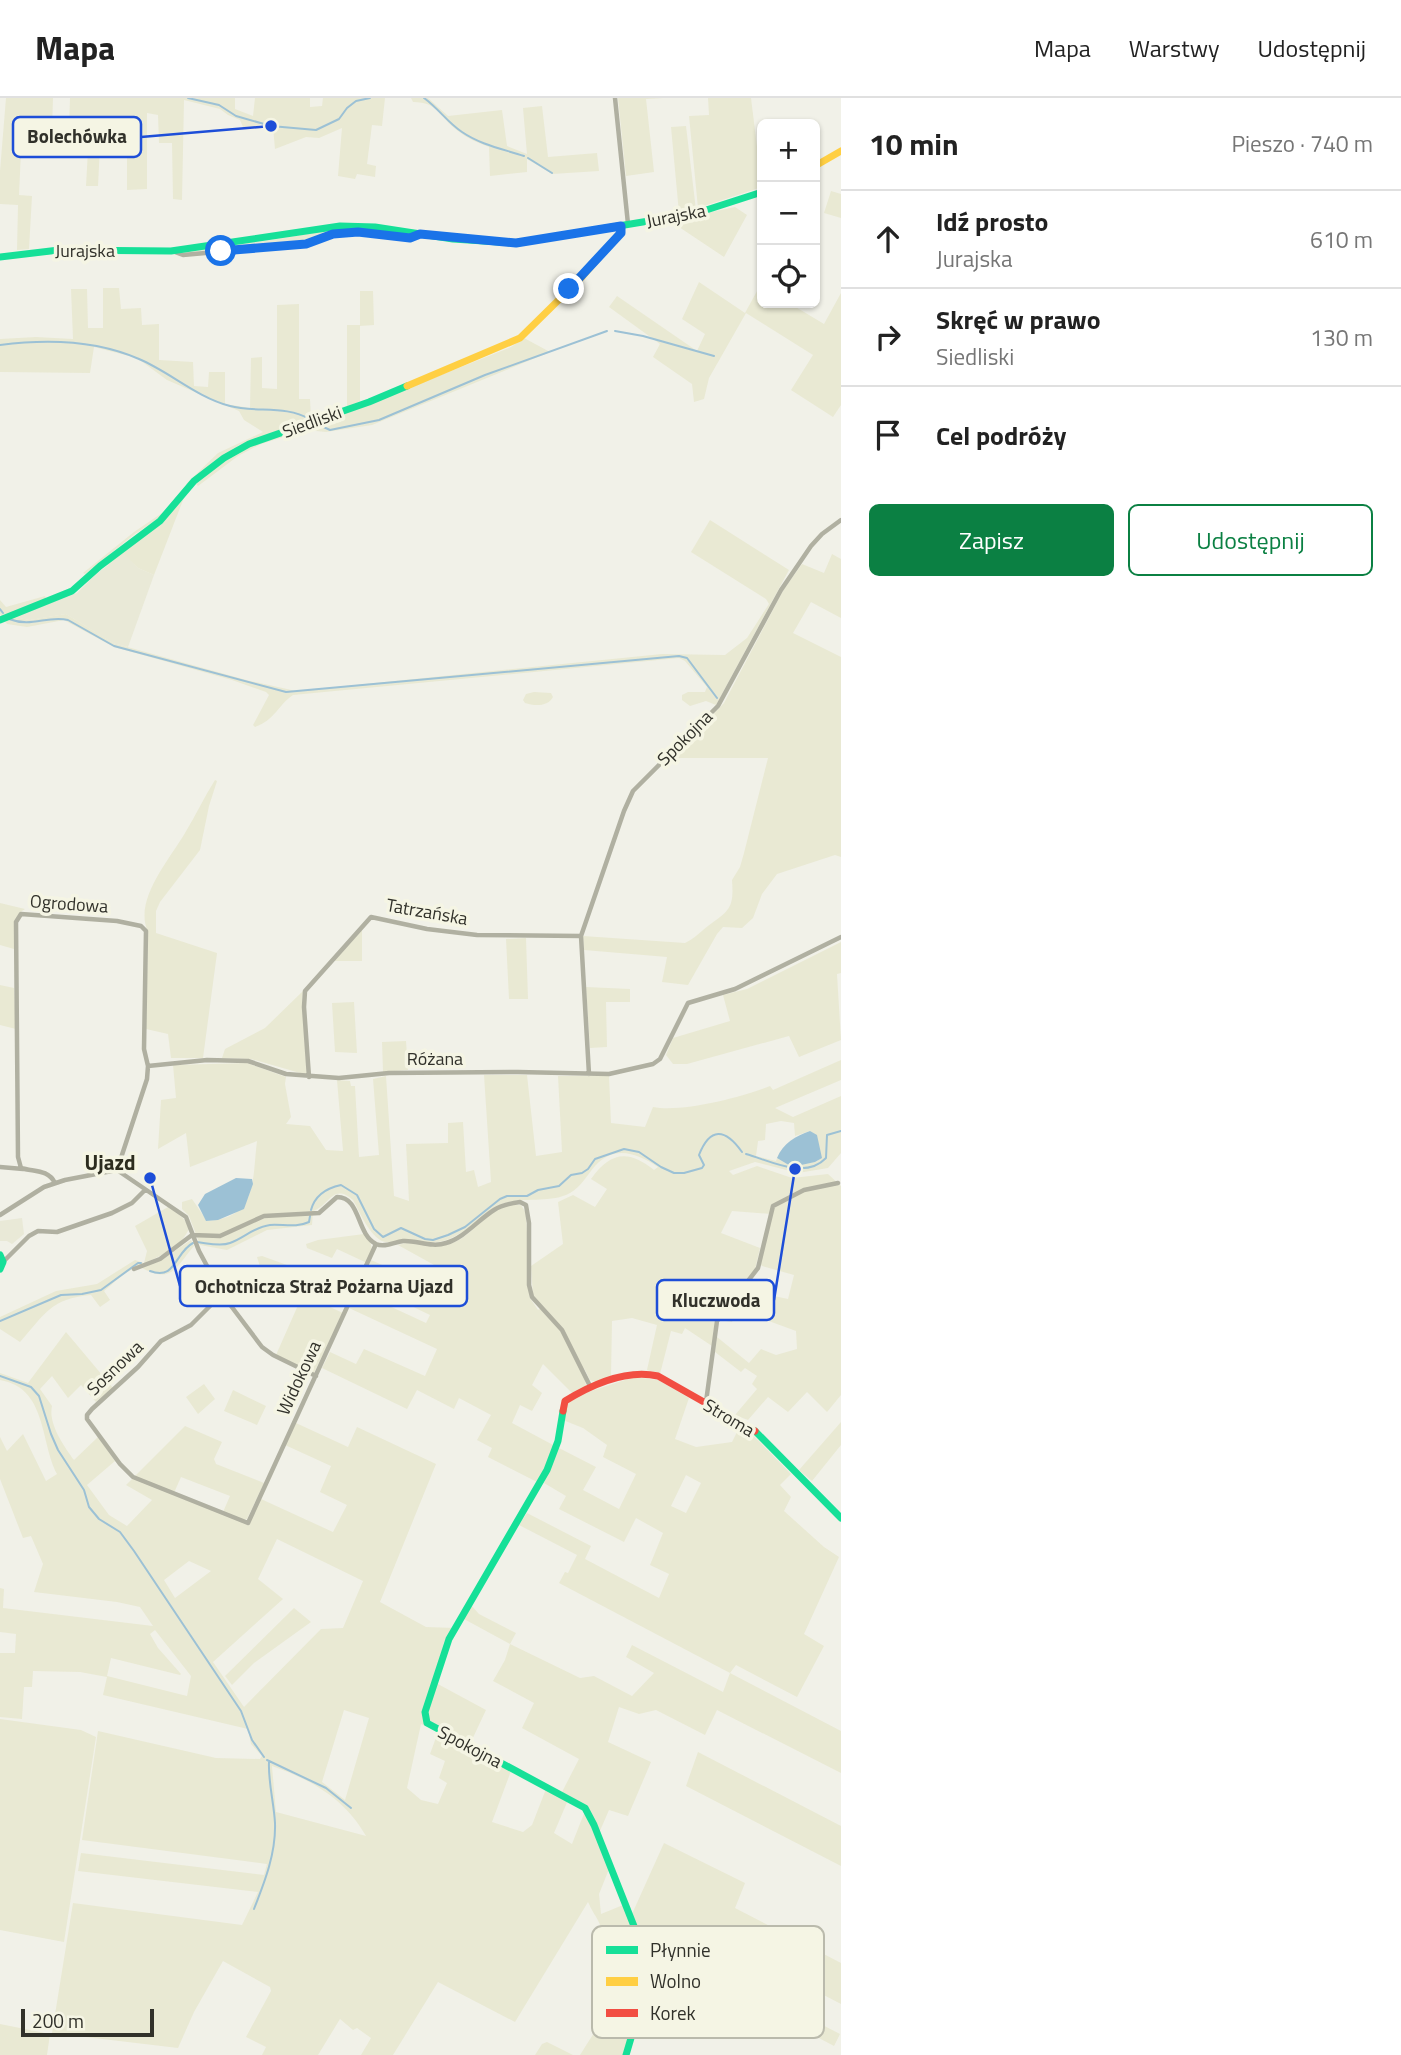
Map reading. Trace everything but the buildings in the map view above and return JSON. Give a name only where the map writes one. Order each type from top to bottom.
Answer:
[{"type":"street","points":[[615,98],[625,225]]},
{"type":"street","points":[[820,163],[841,150]]},
{"type":"street","name":"Jurajska","points":[[0,257],[68,249],[171,251],[340,226],[375,227],[516,243],[697,213],[757,194]]},
{"type":"street","name":"Siedliski","points":[[0,620],[72,590],[160,521],[194,481],[223,458],[249,444],[369,402],[520,338],[582,277],[625,225]]},
{"type":"street","name":"Jurajska","points":[[171,251],[183,255],[306,244],[333,234],[358,232],[410,238],[420,234]]},
{"type":"street","name":"Spokojna","points":[[581,936],[613,838],[633,791],[718,706],[781,590],[811,546],[841,520]]},
{"type":"street","name":"Ogrodowa","points":[[24,1169],[19,1166],[18,1157],[16,922],[21,914],[117,921],[144,928],[144,1049],[148,1066]]},
{"type":"street","name":"Tatrzańska","points":[[309,1077],[305,990],[371,917],[435,930],[477,935],[581,936]]},
{"type":"street","points":[[581,936],[589,1074]]},
{"type":"street","name":"Różana","points":[[148,1066],[207,1060],[248,1061],[286,1074],[352,1078],[413,1073],[609,1074],[653,1064],[660,1059],[688,1003],[735,989],[841,937]]},
{"type":"street","points":[[117,1170],[147,1079],[148,1066]]},
{"type":"street","points":[[0,1167],[44,1172],[51,1176],[55,1183]]},
{"type":"street","points":[[0,1215],[55,1183],[117,1170],[186,1217],[192,1235],[222,1294],[262,1347],[316,1376]]},
{"type":"street","points":[[706,1404],[717,1321],[758,1268],[773,1206],[804,1190],[838,1183]]},
{"type":"street","points":[[1,1262],[38,1231],[57,1232],[112,1213],[132,1203],[145,1190]]},
{"type":"street","points":[[134,1269],[160,1259],[192,1235],[220,1236],[260,1217],[310,1214],[324,1210],[337,1197],[346,1199],[365,1232],[376,1244],[387,1245],[401,1241],[430,1245],[449,1243],[495,1209],[507,1204],[523,1203],[526,1205],[529,1223],[529,1285],[532,1297],[562,1330],[591,1387]]},
{"type":"street","name":"Widokowa","points":[[248,1523],[376,1244]]},
{"type":"street","name":"Sosnowa","points":[[222,1294],[191,1325],[161,1341],[138,1367],[92,1409],[87,1419],[132,1476],[248,1523]]},
{"type":"street","name":"Stroma","points":[[591,1387],[645,1373],[658,1376],[753,1429],[841,1518]]},
{"type":"street","name":"Spokojna","points":[[591,1387],[571,1396],[563,1404],[558,1441],[547,1470],[449,1639],[424,1717],[430,1726],[586,1808],[634,1926]]},
{"type":"street","name":"Spokojna","points":[[626,2055],[632,2038]]},
{"type":"shaded area","points":[[6,98],[53,98],[52,129],[22,129],[19,195],[32,196],[29,249],[17,250],[18,205],[0,204]]},
{"type":"shaded area","points":[[70,98],[235,98],[235,109],[253,116],[255,98],[310,98],[310,107],[322,106],[323,98],[385,98],[382,126],[372,125],[367,164],[376,166],[375,177],[357,174],[355,179],[338,176],[342,128],[319,138],[306,137],[275,149],[273,127],[261,124],[254,128],[243,127],[240,120],[220,109],[184,100],[182,200],[173,199],[172,143],[159,143],[158,115],[147,113],[147,189],[127,190],[127,135],[101,126],[98,186],[86,186],[89,132],[69,130]]},
{"type":"shaded area","points":[[411,98],[428,98],[448,116],[502,110],[507,146],[527,154],[523,108],[542,106],[548,157],[597,153],[599,171],[552,174],[527,159],[527,172],[490,176],[489,147],[461,134],[434,107],[413,102]]},
{"type":"shaded area","points":[[618,98],[664,98],[646,99],[654,172],[626,176]]},
{"type":"shaded area","points":[[708,98],[751,98],[757,147],[757,189],[698,208],[689,116],[709,115]]},
{"type":"shaded area","points":[[686,126],[696,210],[679,213],[671,127]]},
{"type":"shaded area","points":[[831,191],[841,194],[841,218],[824,213]]},
{"type":"shaded area","points":[[735,207],[747,215],[724,257],[670,221]]},
{"type":"shaded area","points":[[341,227],[375,228],[409,235],[332,232],[305,241],[185,254],[179,252],[281,239]]},
{"type":"shaded area","points":[[699,282],[745,313],[757,291],[757,308],[797,308],[824,324],[841,293],[841,405],[833,417],[791,390],[813,355],[746,313],[709,378],[704,399],[694,402],[692,384],[653,357],[660,344],[609,307],[617,296],[697,351],[705,334],[682,319]]},
{"type":"shaded area","points":[[103,288],[119,288],[121,309],[141,308],[142,325],[159,324],[159,360],[193,362],[194,386],[208,387],[209,372],[225,372],[225,404],[250,408],[251,358],[262,357],[262,388],[277,389],[277,305],[299,304],[299,399],[310,399],[311,418],[239,445],[188,485],[186,484],[218,453],[263,432],[244,420],[239,411],[167,380],[137,358],[94,347],[90,373],[0,372],[0,339],[73,339],[71,289],[87,289],[88,328],[103,328]]},
{"type":"shaded area","points":[[360,291],[373,291],[374,325],[360,326],[360,401],[347,407],[347,325],[360,325]]},
{"type":"shaded area","points":[[524,338],[550,352],[372,425],[326,432],[306,430],[261,444],[238,456],[198,486],[196,484],[219,464],[249,445],[366,405],[511,347]]},
{"type":"shaded area","points":[[185,495],[154,575],[138,568],[124,554],[108,565],[106,563]]},
{"type":"shaded area","points":[[165,511],[167,513],[83,573],[134,532]]},
{"type":"shaded area","points":[[710,520],[789,570],[716,705],[706,701],[690,706],[682,700],[682,695],[688,692],[705,692],[707,687],[685,661],[679,658],[293,695],[272,716],[255,727],[253,725],[269,695],[266,692],[114,647],[64,620],[27,627],[7,624],[0,614],[0,600],[6,607],[45,596],[46,598],[14,617],[30,620],[66,614],[113,643],[296,691],[662,654],[725,655],[747,638],[769,604],[766,599],[691,552]]},
{"type":"shaded area","points":[[124,553],[138,568],[154,575],[128,647],[113,643],[66,614],[30,620],[14,617],[77,593]]},
{"type":"shaded area","points":[[832,554],[841,559],[841,618],[811,602],[793,633],[841,657],[841,857],[835,855],[777,874],[762,894],[753,918],[742,928],[723,927],[717,934],[688,985],[662,982],[667,957],[584,950],[583,936],[685,943],[729,907],[732,880],[740,867],[768,758],[671,758],[724,703],[784,589],[802,564],[824,573]]},
{"type":"shaded area","points":[[551,693],[553,697],[544,704],[525,703],[523,700],[526,694]]},
{"type":"shaded area","points":[[215,780],[217,781],[200,850],[156,911],[156,933],[217,953],[203,1058],[171,1058],[168,1034],[146,1029],[148,932],[145,907],[155,880]]},
{"type":"shaded area","points":[[0,903],[25,909],[16,921],[14,949],[0,945]]},
{"type":"shaded area","points":[[362,928],[362,961],[334,961]]},
{"type":"shaded area","points":[[526,938],[528,999],[509,999],[506,939]]},
{"type":"shaded area","points":[[841,942],[841,973],[837,974],[841,1040],[799,1057],[789,1036],[687,1064],[673,1064],[666,1055],[673,1038],[730,1021],[723,995],[747,989]]},
{"type":"shaded area","points":[[0,985],[14,988],[16,1029],[0,1025]]},
{"type":"shaded area","points":[[586,987],[630,989],[630,1002],[606,1002],[607,1047],[590,1048]]},
{"type":"shaded area","points":[[303,991],[307,1075],[251,1059],[222,1058],[225,1049],[265,1028]]},
{"type":"shaded area","points":[[354,1002],[357,1053],[335,1052],[332,1003]]},
{"type":"shaded area","points":[[406,1041],[408,1070],[383,1072],[382,1042]]},
{"type":"shaded area","points":[[841,1060],[841,1080],[775,1108],[793,1117],[841,1096],[841,1153],[828,1168],[798,1173],[755,1162],[729,1171],[733,1175],[757,1166],[792,1178],[828,1174],[841,1186],[841,1395],[827,1412],[807,1392],[788,1412],[768,1397],[748,1420],[735,1415],[757,1389],[752,1384],[757,1376],[745,1368],[741,1372],[715,1352],[717,1337],[749,1363],[761,1349],[776,1355],[797,1349],[796,1331],[739,1310],[732,1322],[719,1320],[745,1290],[788,1299],[794,1275],[760,1264],[771,1214],[732,1211],[721,1233],[760,1248],[755,1270],[715,1319],[712,1346],[685,1328],[682,1334],[671,1331],[660,1374],[647,1370],[657,1325],[632,1318],[612,1321],[611,1376],[596,1382],[590,1380],[584,1368],[586,1387],[572,1393],[543,1364],[532,1385],[542,1393],[532,1411],[520,1405],[512,1423],[555,1446],[539,1483],[488,1457],[492,1448],[477,1440],[491,1415],[459,1398],[454,1409],[417,1390],[407,1409],[322,1368],[330,1352],[356,1364],[364,1349],[425,1376],[437,1349],[349,1308],[357,1291],[426,1323],[430,1315],[361,1282],[371,1260],[456,1298],[463,1281],[398,1245],[407,1244],[384,1242],[376,1237],[353,1200],[341,1193],[313,1211],[312,1225],[267,1230],[227,1250],[200,1245],[189,1216],[182,1209],[182,1202],[192,1199],[207,1221],[236,1213],[249,1195],[257,1141],[190,1167],[186,1133],[158,1149],[161,1100],[176,1098],[173,1065],[247,1063],[286,1077],[291,1117],[286,1124],[310,1126],[326,1150],[343,1151],[337,1080],[350,1081],[351,1086],[355,1086],[359,1157],[379,1155],[373,1079],[386,1076],[394,1196],[409,1201],[406,1144],[448,1143],[448,1123],[463,1122],[466,1172],[474,1170],[478,1187],[491,1182],[484,1075],[527,1075],[536,1156],[562,1152],[558,1076],[609,1076],[611,1123],[645,1127],[653,1107],[695,1106],[770,1086],[773,1090]],"holes":[[[781,1121],[794,1123],[795,1136],[810,1131],[818,1161],[792,1167],[777,1158],[776,1161],[756,1156],[758,1141],[765,1140],[766,1124]],[[610,1155],[635,1155],[658,1167],[654,1170],[636,1159],[620,1156],[605,1163],[591,1179],[607,1189],[595,1207],[573,1195],[558,1202],[563,1244],[531,1266],[533,1296],[542,1307],[538,1310],[530,1298],[526,1213],[521,1205],[495,1211],[457,1241],[440,1246],[413,1244],[445,1241],[463,1232],[491,1209],[502,1204],[554,1198],[570,1193],[595,1166]]]},
{"type":"shaded area","points":[[168,1207],[181,1216],[189,1229],[178,1244],[164,1254],[127,1272],[104,1291],[110,1300],[100,1307],[91,1295],[57,1304],[43,1315],[20,1342],[0,1329],[0,1317],[56,1291],[97,1284],[135,1260],[144,1263],[147,1251],[135,1226]]},
{"type":"shaded area","points":[[22,1218],[24,1234],[12,1244],[0,1241],[0,1221]]},
{"type":"shaded area","points":[[364,1234],[372,1247],[367,1263],[337,1249],[332,1258],[307,1248],[306,1244],[318,1240]]},
{"type":"shaded area","points":[[191,1240],[194,1246],[177,1267],[167,1274],[152,1273],[142,1268],[164,1258]]},
{"type":"shaded area","points":[[262,1256],[309,1273],[304,1295],[343,1313],[314,1373],[276,1355],[299,1303],[276,1291],[271,1299],[237,1283],[262,1273],[257,1257]]},
{"type":"shaded area","points":[[66,1332],[113,1388],[96,1402],[81,1385],[68,1398],[52,1376],[40,1389],[52,1406],[52,1420],[74,1460],[98,1437],[115,1461],[87,1485],[109,1515],[127,1526],[152,1500],[126,1485],[185,1426],[222,1442],[214,1459],[216,1464],[264,1483],[247,1519],[244,1520],[223,1512],[230,1496],[181,1477],[173,1495],[248,1524],[261,1499],[333,1532],[347,1505],[320,1492],[331,1466],[285,1445],[296,1423],[348,1447],[357,1427],[436,1464],[380,1602],[426,1627],[455,1628],[444,1642],[423,1718],[511,1771],[492,1822],[523,1832],[532,1825],[546,1789],[568,1800],[554,1833],[572,1844],[585,1811],[609,1869],[599,1894],[601,1914],[628,1903],[632,1914],[664,1843],[745,1883],[735,1908],[770,1926],[600,1926],[588,1902],[515,2022],[438,1982],[393,2055],[361,2055],[371,2038],[357,2028],[353,2030],[340,2019],[318,2055],[262,2055],[266,2047],[246,2037],[271,1991],[270,1987],[223,1961],[194,2012],[178,2048],[52,2033],[73,1903],[242,1925],[258,1892],[78,1871],[81,1853],[264,1875],[267,1864],[82,1840],[98,1731],[216,1758],[260,1759],[262,1756],[251,1744],[248,1729],[103,1695],[107,1677],[80,1672],[33,1671],[32,1687],[24,1687],[22,1719],[0,1717],[0,1653],[15,1653],[16,1634],[0,1632],[0,1588],[4,1589],[3,1608],[153,1626],[140,1607],[34,1592],[43,1564],[31,1536],[23,1538],[0,1479],[0,1437],[7,1451],[23,1434],[46,1481],[57,1474],[34,1405],[26,1393],[15,1385],[0,1380],[0,1373],[28,1383]],"holes":[[[277,1539],[363,1581],[343,1628],[321,1629],[244,1707],[213,1662],[283,1599],[258,1579]],[[189,1561],[211,1571],[175,1598],[164,1580]],[[155,1630],[191,1676],[187,1696],[107,1676],[111,1658],[180,1675],[150,1634]],[[344,1710],[369,1718],[345,1800],[322,1782]],[[421,1724],[438,1732],[430,1754],[445,1761],[439,1778],[447,1783],[438,1804],[421,1800],[407,1788]],[[272,1766],[326,1792],[348,1811],[366,1836],[276,1812]]]},
{"type":"shaded area","points":[[634,1377],[658,1380],[689,1398],[675,1439],[696,1447],[732,1442],[740,1426],[751,1433],[791,1474],[780,1485],[791,1497],[784,1511],[839,1557],[804,1634],[824,1646],[797,1697],[736,1665],[730,1673],[559,1583],[565,1572],[568,1573],[577,1555],[519,1525],[527,1513],[591,1546],[585,1559],[659,1598],[669,1574],[650,1565],[663,1533],[636,1518],[624,1542],[559,1509],[566,1496],[544,1483],[557,1447],[596,1467],[583,1490],[619,1509],[636,1474],[603,1457],[607,1445],[583,1428],[563,1420],[567,1402],[573,1397]],"holes":[[[686,1475],[701,1483],[686,1513],[671,1506]]]},
{"type":"shaded area","points":[[204,1384],[215,1399],[198,1414],[186,1397]]},
{"type":"shaded area","points":[[233,1390],[266,1406],[257,1425],[224,1411]]},
{"type":"shaded area","points":[[841,1422],[841,1445],[812,1481],[799,1470]]},
{"type":"shaded area","points":[[471,1605],[479,1614],[516,1633],[510,1644],[464,1619]]},
{"type":"shaded area","points":[[294,1608],[311,1622],[254,1663],[232,1685],[225,1676]]},
{"type":"shaded area","points":[[510,1644],[580,1678],[594,1676],[632,1696],[654,1673],[626,1657],[632,1645],[723,1692],[730,1673],[841,1731],[841,1773],[717,1710],[705,1735],[656,1710],[639,1714],[619,1707],[608,1742],[651,1762],[628,1816],[609,1810],[599,1833],[586,1806],[562,1792],[579,1759],[522,1728],[534,1703],[493,1681],[505,1660]]},
{"type":"shaded area","points":[[436,1683],[486,1710],[470,1744],[429,1723],[426,1717]]},
{"type":"shaded area","points":[[0,1719],[81,1730],[96,1737],[64,1942],[0,1930]]},
{"type":"shaded area","points":[[698,1752],[841,1826],[841,1866],[686,1786]]},
{"type":"shaded area","points":[[824,1954],[841,1963],[841,2004],[824,1995]]},
{"type":"shaded area","points":[[0,2024],[50,2034],[47,2055],[0,2055]]},
{"type":"shaded area","points":[[824,2026],[840,2034],[834,2046],[819,2038],[824,2038]]},
{"type":"shaded area","points":[[592,2036],[630,2038],[623,2055],[580,2055]]},
{"type":"shaded area","points":[[547,2042],[573,2055],[535,2055],[542,2044]]},
{"type":"water","points":[[810,1131],[817,1135],[822,1158],[792,1167],[777,1158],[790,1141]]},
{"type":"water","points":[[236,1178],[252,1179],[253,1184],[244,1209],[218,1220],[206,1221],[198,1205],[205,1194]]},
{"type":"waterway","points":[[188,98],[219,105],[236,116],[271,126],[316,130],[339,119],[356,101],[370,98]]},
{"type":"waterway","points":[[424,98],[462,132],[484,143],[524,156]]},
{"type":"waterway","points":[[528,158],[552,173]]},
{"type":"waterway","points":[[317,424],[330,430],[379,420],[485,375],[607,331]]},
{"type":"waterway","points":[[615,331],[714,356]]},
{"type":"waterway","points":[[0,345],[53,342],[106,348],[150,364],[194,391],[218,402],[240,408],[291,412],[309,419]]},
{"type":"waterway","points":[[0,609],[3,613]]},
{"type":"waterway","points":[[9,619],[25,622],[68,620],[114,646],[286,692],[679,656],[687,658],[717,698]]},
{"type":"waterway","points":[[746,1154],[788,1167],[808,1168],[826,1158],[827,1135],[841,1131]]},
{"type":"waterway","points":[[311,1210],[322,1193],[341,1185],[357,1195],[374,1229],[383,1237],[401,1228],[433,1240],[465,1227],[500,1199],[507,1196],[527,1196],[538,1190],[559,1186],[571,1175],[588,1169],[595,1159],[624,1149],[639,1152],[674,1173],[702,1168],[704,1165],[699,1155],[713,1135],[730,1138],[742,1152]]},
{"type":"waterway","points":[[197,1242],[226,1244],[264,1226],[304,1224],[309,1222],[310,1216]]},
{"type":"waterway","points":[[150,1271],[159,1273],[170,1269],[193,1243]]},
{"type":"waterway","points":[[0,1321],[61,1295],[101,1290],[141,1263]]},
{"type":"waterway","points":[[0,1376],[31,1387],[39,1396],[58,1450],[84,1490],[89,1507],[99,1519],[120,1532],[134,1551],[241,1711],[252,1740],[264,1757]]},
{"type":"waterway","points":[[267,1760],[326,1788],[351,1808]]},
{"type":"waterway","points":[[254,1909],[274,1845],[269,1762]]},
{"type":"traffic: fast","points":[[0,257],[59,250],[171,251],[340,226],[375,227],[453,239],[516,243],[697,213],[757,194]]},
{"type":"traffic: fast","points":[[0,620],[72,591],[100,566],[160,521],[194,481],[224,458],[249,444],[407,386]]},
{"type":"traffic: fast","points":[[0,1255],[3,1262],[0,1269]]},
{"type":"traffic: fast","points":[[563,1411],[558,1441],[547,1470],[449,1639],[425,1712],[427,1723],[585,1808],[634,1926]]},
{"type":"traffic: fast","points":[[755,1431],[841,1518]]},
{"type":"traffic: fast","points":[[626,2055],[631,2038]]},
{"type":"traffic: slow","points":[[820,163],[841,151]]},
{"type":"traffic: slow","points":[[407,386],[520,338],[582,277],[620,233],[621,226]]},
{"type":"traffic: jam","points":[[563,1411],[565,1401],[586,1389],[610,1380],[646,1374],[658,1376],[755,1431]]},
{"type":"place","name":"Bolechówka","points":[[271,126]]},
{"type":"place","name":"Kluczwoda","points":[[795,1169]]},
{"type":"place","name":"Ochotnicza Straż Pożarna Ujazd","points":[[150,1178]]},
{"type":"district","name":"Ujazd","points":[[110,1163]]},
{"type":"route","points":[[221,251],[306,244],[333,234],[358,232],[410,238],[420,234],[516,243],[621,226],[621,233],[569,289]]}]
